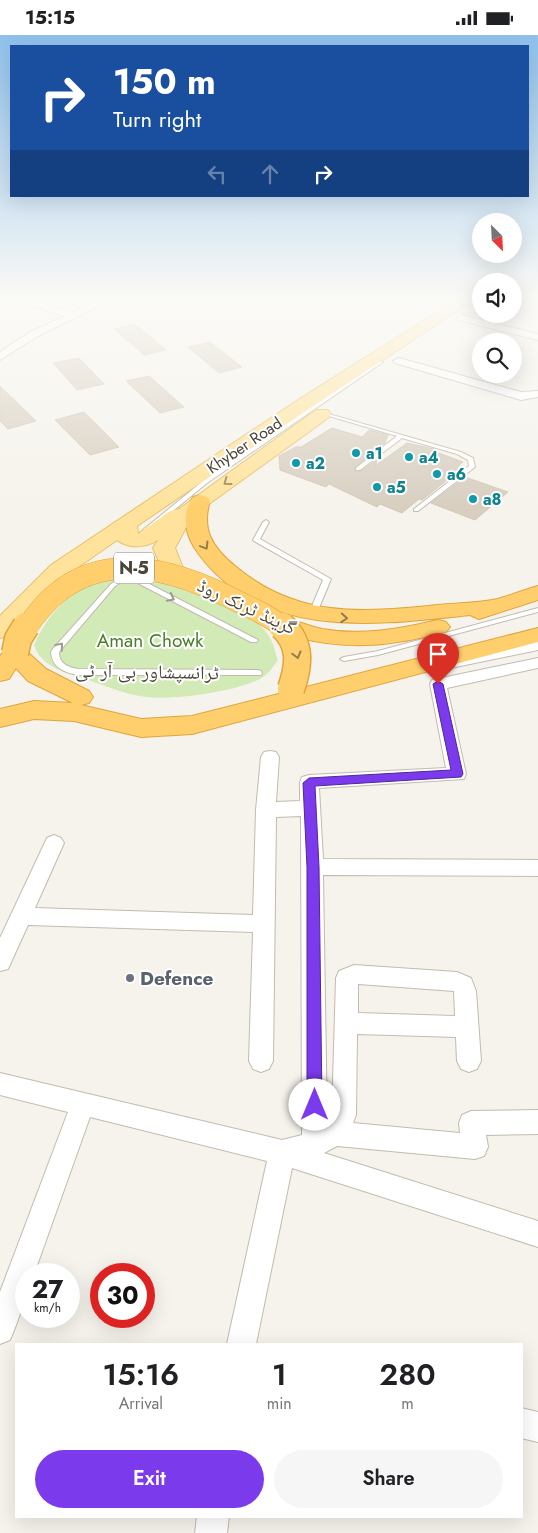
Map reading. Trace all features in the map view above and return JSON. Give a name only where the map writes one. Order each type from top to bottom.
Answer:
[{"type":"highway","points":[[198,503],[195,514],[195,530],[210,554],[242,585],[284,606],[313,613],[353,618],[412,616],[495,606]]},
{"type":"highway","name":"گرینڈ ٹرنک روڈ","points":[[0,673],[15,653],[15,643],[49,599],[80,578],[102,570],[121,567],[174,573],[208,585],[281,624],[325,638],[369,640],[435,627],[538,593]]},
{"type":"highway","points":[[281,624],[291,636],[300,664],[292,689]]},
{"type":"highway","points":[[15,653],[37,675],[80,697],[128,709],[174,714],[238,705],[292,689],[538,630]]},
{"type":"highway","points":[[0,718],[34,710],[74,712],[142,728],[168,728],[192,725],[538,635]]},
{"type":"highway","points":[[0,707],[42,697],[80,697]]},
{"type":"main road","name":"Khyber Road","points":[[129,531],[304,405],[363,367]]},
{"type":"main road","name":"Khyber Road","points":[[198,503],[319,410],[389,367]]},
{"type":"main road","points":[[129,531],[126,537],[133,540],[148,537],[168,520],[198,503]]},
{"type":"main road","points":[[174,573],[164,548],[180,519],[198,503]]},
{"type":"main road","points":[[49,599],[129,531]]},
{"type":"main road","points":[[0,631],[18,610],[59,570],[129,531]]},
{"type":"street","points":[[420,367],[521,396],[538,394]]},
{"type":"street","points":[[396,673],[486,657],[538,645]]},
{"type":"street","points":[[325,1139],[309,783],[457,774],[438,684],[538,663]]},
{"type":"street","points":[[261,1061],[266,810],[270,757]]},
{"type":"street","points":[[266,810],[311,808]]},
{"type":"street","points":[[0,962],[54,843]]},
{"type":"street","points":[[313,867],[538,868]]},
{"type":"street","points":[[21,916],[263,924]]},
{"type":"street","points":[[325,1139],[344,1115],[345,986],[347,978],[354,974],[457,982],[462,985],[465,991],[469,1061]]},
{"type":"street","points":[[345,1023],[467,1027]]},
{"type":"street","points":[[0,1085],[282,1152],[538,1234]]},
{"type":"street","points":[[3,1312],[83,1104]]},
{"type":"street","points":[[282,1152],[325,1139],[475,1147],[471,1123],[538,1122]]},
{"type":"street","points":[[241,1343],[282,1152]]},
{"type":"street","points":[[523,1423],[538,1427]]},
{"type":"street","points":[[211,1533],[213,1518]]},
{"type":"lane","points":[[129,531],[319,410],[379,367]]},
{"type":"lane","points":[[319,410],[459,453],[471,459],[472,467],[416,510]]},
{"type":"lane","points":[[358,469],[401,436]]},
{"type":"lane","points":[[266,522],[256,540],[327,579],[313,613]]},
{"type":"lane","name":"ٹرانسپشاور بی آر ٹی","points":[[254,640],[128,575],[113,585],[55,652],[54,656],[62,667],[78,672],[258,673]]},
{"type":"lane","points":[[344,659],[387,651],[538,610]]},
{"type":"green space","name":"Aman Chowk","points":[[131,578],[187,590],[228,604],[260,625],[273,643],[278,660],[270,671],[260,679],[249,684],[201,695],[152,698],[119,691],[62,671],[42,658],[34,645],[51,616],[72,595],[98,583]]},
{"type":"building","points":[[56,367],[88,367],[104,384],[77,390]]},
{"type":"building","points":[[212,367],[242,367],[219,373]]},
{"type":"building","points":[[149,376],[184,407],[160,413],[126,381]]},
{"type":"building","points":[[0,386],[36,421],[8,429],[0,421]]},
{"type":"building","points":[[84,412],[119,447],[90,455],[55,420]]},
{"type":"building","points":[[332,428],[362,437],[369,430],[388,435],[385,443],[355,467],[356,472],[361,471],[378,459],[375,466],[407,443],[438,450],[436,452],[463,462],[459,465],[462,468],[422,500],[419,499],[402,513],[380,504],[377,507],[329,484],[326,487],[280,470],[279,456],[296,447],[301,447]]},
{"type":"building","name":"a8","points":[[465,477],[508,492],[475,520],[431,503]]},
{"type":"place","name":"a1","points":[[356,453]]},
{"type":"place","name":"a4","points":[[409,457]]},
{"type":"place","name":"a2","points":[[296,463]]},
{"type":"place","name":"a6","points":[[437,474]]},
{"type":"place","name":"a5","points":[[377,487]]},
{"type":"place","name":"a8","points":[[473,499]]},
{"type":"place","name":"Defence","points":[[130,978]]},
{"type":"route","points":[[315,1105],[313,867],[309,783],[457,774],[438,684]]}]
